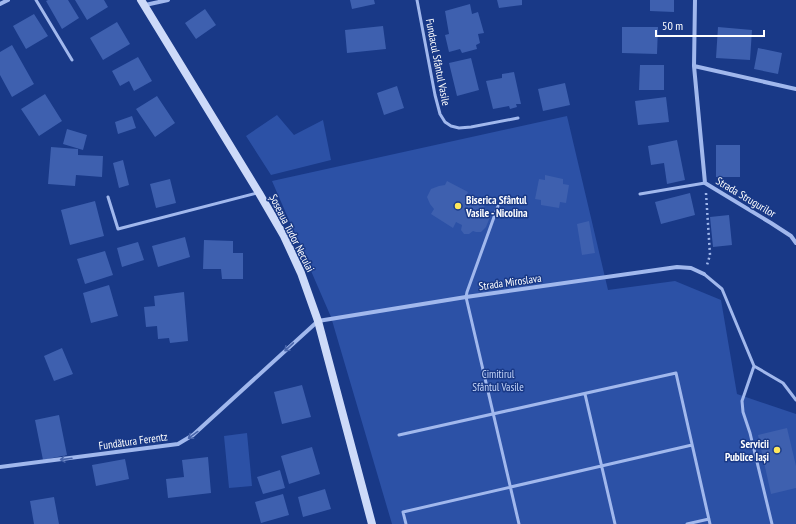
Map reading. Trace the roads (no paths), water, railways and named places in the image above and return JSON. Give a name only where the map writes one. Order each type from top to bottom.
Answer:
[{"type":"main road","name":"Șoseaua Tudor Neculai","points":[[143,3],[259,193],[284,236],[301,273],[318,321],[372,524]]},
{"type":"street","points":[[0,4],[8,0]]},
{"type":"street","points":[[143,3],[168,0]]},
{"type":"street","points":[[695,0],[694,66],[705,183]]},
{"type":"street","points":[[694,66],[796,89]]},
{"type":"street","name":"Strada Strugurilor","points":[[705,183],[791,236],[796,243]]},
{"type":"street","name":"Strada Miroslava","points":[[318,321],[466,297],[677,267],[691,268],[704,274]]},
{"type":"street","name":"Fundătura Ferentz","points":[[0,467],[178,444],[193,436],[318,321]]},
{"type":"lane","points":[[36,0],[72,60]]},
{"type":"lane","name":"Fundacul Sfântul Vasile","points":[[417,0],[434,95],[440,114],[445,122],[451,126],[459,128],[470,128],[518,118]]},
{"type":"lane","points":[[640,194],[705,183]]},
{"type":"lane","points":[[108,197],[118,229],[259,193]]},
{"type":"lane","points":[[498,206],[466,297],[519,524]]},
{"type":"lane","points":[[704,274],[722,289],[754,366],[783,383],[796,400]]},
{"type":"lane","points":[[754,366],[742,401],[743,412],[750,433],[772,524]]},
{"type":"lane","points":[[399,435],[676,373],[710,524]]},
{"type":"lane","points":[[585,394],[615,524]]},
{"type":"lane","points":[[406,524],[403,512],[692,445]]},
{"type":"lane","points":[[687,524],[709,519]]},
{"type":"place","name":"Biserica Sfântul Vasile - Nicolina","points":[[458,206]]},
{"type":"place","name":"Servicii Publice Iași","points":[[777,450]]},
{"type":"park label","name":"Cimitirul Sfântul Vasile","points":[[498,380]]}]
